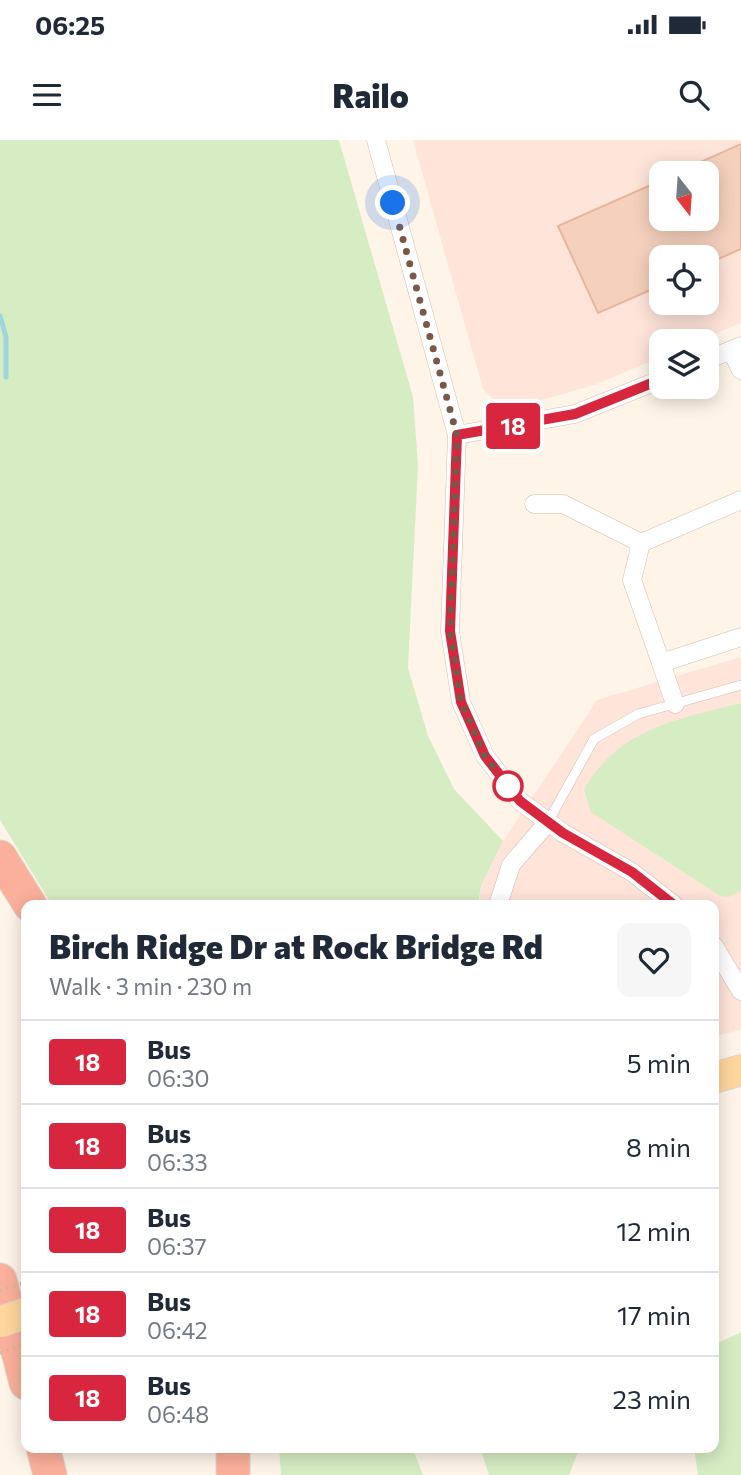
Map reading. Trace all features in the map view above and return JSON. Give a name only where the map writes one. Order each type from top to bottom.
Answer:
[{"type":"highway","points":[[0,857],[27,900]]},
{"type":"highway","points":[[0,1280],[21,1363]]},
{"type":"highway","points":[[44,1453],[50,1475]]},
{"type":"highway","points":[[233,1453],[233,1475]]},
{"type":"main road","points":[[719,1077],[741,1070]]},
{"type":"main road","points":[[0,1322],[21,1315]]},
{"type":"street","points":[[376,140],[457,435],[450,631],[461,702],[485,756],[520,801],[548,822],[632,872],[668,900]]},
{"type":"street","points":[[719,355],[736,348],[741,370]]},
{"type":"street","points":[[457,435],[575,414],[649,384]]},
{"type":"street","points":[[534,504],[563,504],[641,543],[741,500]]},
{"type":"street","points":[[641,543],[632,580],[675,704]]},
{"type":"street","points":[[662,663],[741,637]]},
{"type":"street","points":[[500,900],[511,865],[548,822]]},
{"type":"street","points":[[719,955],[741,991]]},
{"type":"lane","points":[[548,822],[594,739],[638,714],[741,685]]},
{"type":"path","points":[[0,1290],[21,1284]]},
{"type":"path","points":[[0,1353],[21,1346]]},
{"type":"shaded area","points":[[413,140],[741,140],[741,323],[719,332],[719,329],[649,329],[649,362],[597,384],[542,400],[496,402],[483,389]]},
{"type":"shaded area","points":[[741,657],[741,1030],[719,1035],[719,900],[480,900],[481,886],[503,841],[597,700]]},
{"type":"green space","points":[[0,140],[339,140],[413,397],[418,465],[408,668],[428,736],[454,789],[503,841],[481,886],[479,900],[49,900],[0,820]]},
{"type":"green space","points":[[741,703],[741,891],[729,897],[720,896],[591,812],[584,790],[597,769],[631,740],[673,721]]},
{"type":"green space","points":[[741,1332],[741,1475],[698,1475],[695,1453],[719,1453],[719,1343]]},
{"type":"green space","points":[[279,1453],[414,1453],[423,1475],[281,1475]]},
{"type":"green space","points":[[482,1453],[578,1453],[569,1475],[489,1475]]},
{"type":"building","points":[[741,144],[741,249],[719,259],[719,245],[649,245],[649,291],[598,313],[558,226],[649,186],[649,231],[719,231],[719,161],[703,161]]},
{"type":"waterway","points":[[0,316],[6,337],[6,377]]},
{"type":"bus line","name":"18","points":[[649,384],[575,414],[457,435],[450,631],[461,702],[485,756],[520,801],[563,833],[632,872],[668,900]]},
{"type":"route","points":[[393,203],[457,435],[450,631],[461,702],[485,756],[508,786]]}]
